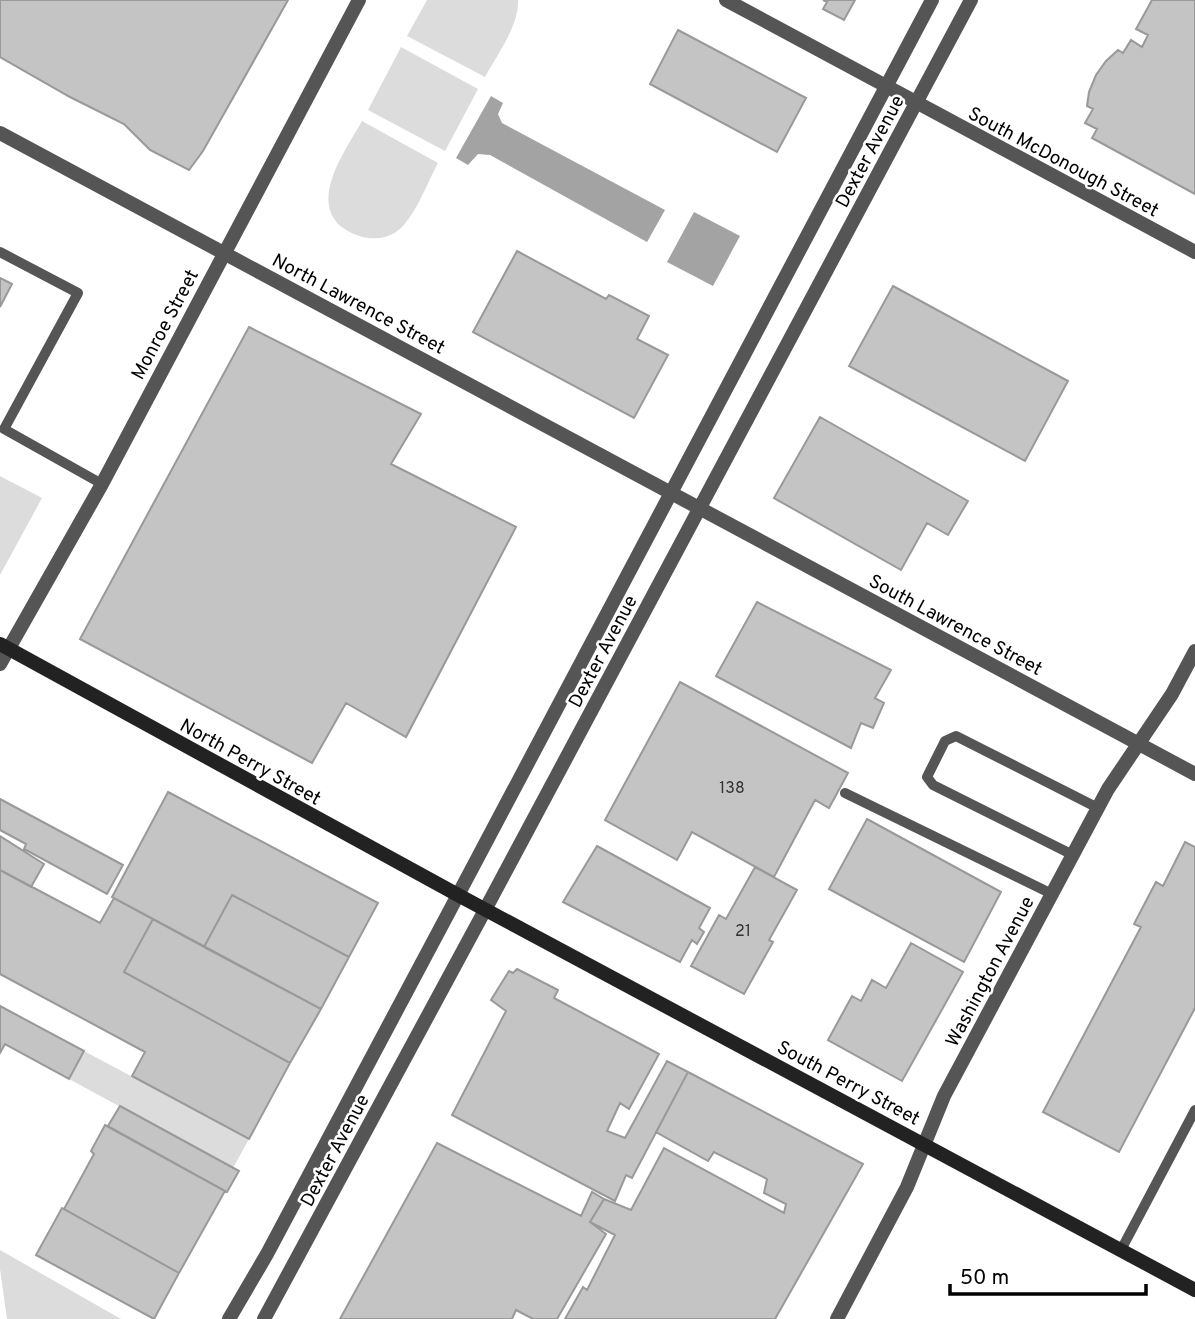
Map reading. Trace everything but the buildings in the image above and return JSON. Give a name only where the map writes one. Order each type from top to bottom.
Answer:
[{"type":"main road","name":"North Perry Street","points":[[4,646],[485,910]]},
{"type":"main road","name":"South Perry Street","points":[[485,910],[1195,1290]]},
{"type":"street","name":"Monroe Street","points":[[0,664],[4,646],[102,484],[359,0]]},
{"type":"street","name":"South McDonough Street","points":[[726,0],[1195,252]]},
{"type":"street","name":"Dexter Avenue","points":[[229,1319],[267,1254],[932,0]]},
{"type":"street","name":"Dexter Avenue","points":[[264,1319],[971,0]]},
{"type":"street","name":"North Lawrence Street","points":[[0,133],[699,508]]},
{"type":"street","name":"South Lawrence Street","points":[[699,508],[1195,774]]},
{"type":"street","name":"Washington Avenue","points":[[837,1319],[907,1187],[944,1096],[1108,789],[1172,694],[1195,651]]},
{"type":"lane","points":[[0,252],[78,293],[4,429],[102,484]]},
{"type":"lane","points":[[1073,855],[933,785],[927,777],[945,741],[956,736],[1098,808]]},
{"type":"lane","points":[[845,793],[1052,894]]},
{"type":"lane","points":[[1121,1250],[1195,1110]]},
{"type":"shaded area","points":[[427,0],[518,0],[511,30],[485,77],[407,36]]},
{"type":"shaded area","points":[[401,47],[478,89],[445,151],[368,110]]},
{"type":"shaded area","points":[[491,96],[503,103],[498,114],[502,123],[665,210],[647,242],[490,155],[478,154],[468,165],[456,158]]},
{"type":"shaded area","points":[[362,121],[438,163],[409,219],[396,232],[381,238],[354,234],[338,224],[330,211],[328,197],[331,181]]},
{"type":"shaded area","points":[[694,212],[740,236],[713,286],[667,262]]},
{"type":"shaded area","points":[[0,476],[42,498],[0,575]]},
{"type":"shaded area","points":[[84,1051],[249,1139],[233,1168],[69,1079]]},
{"type":"shaded area","points":[[0,1250],[121,1319],[7,1319]]}]
